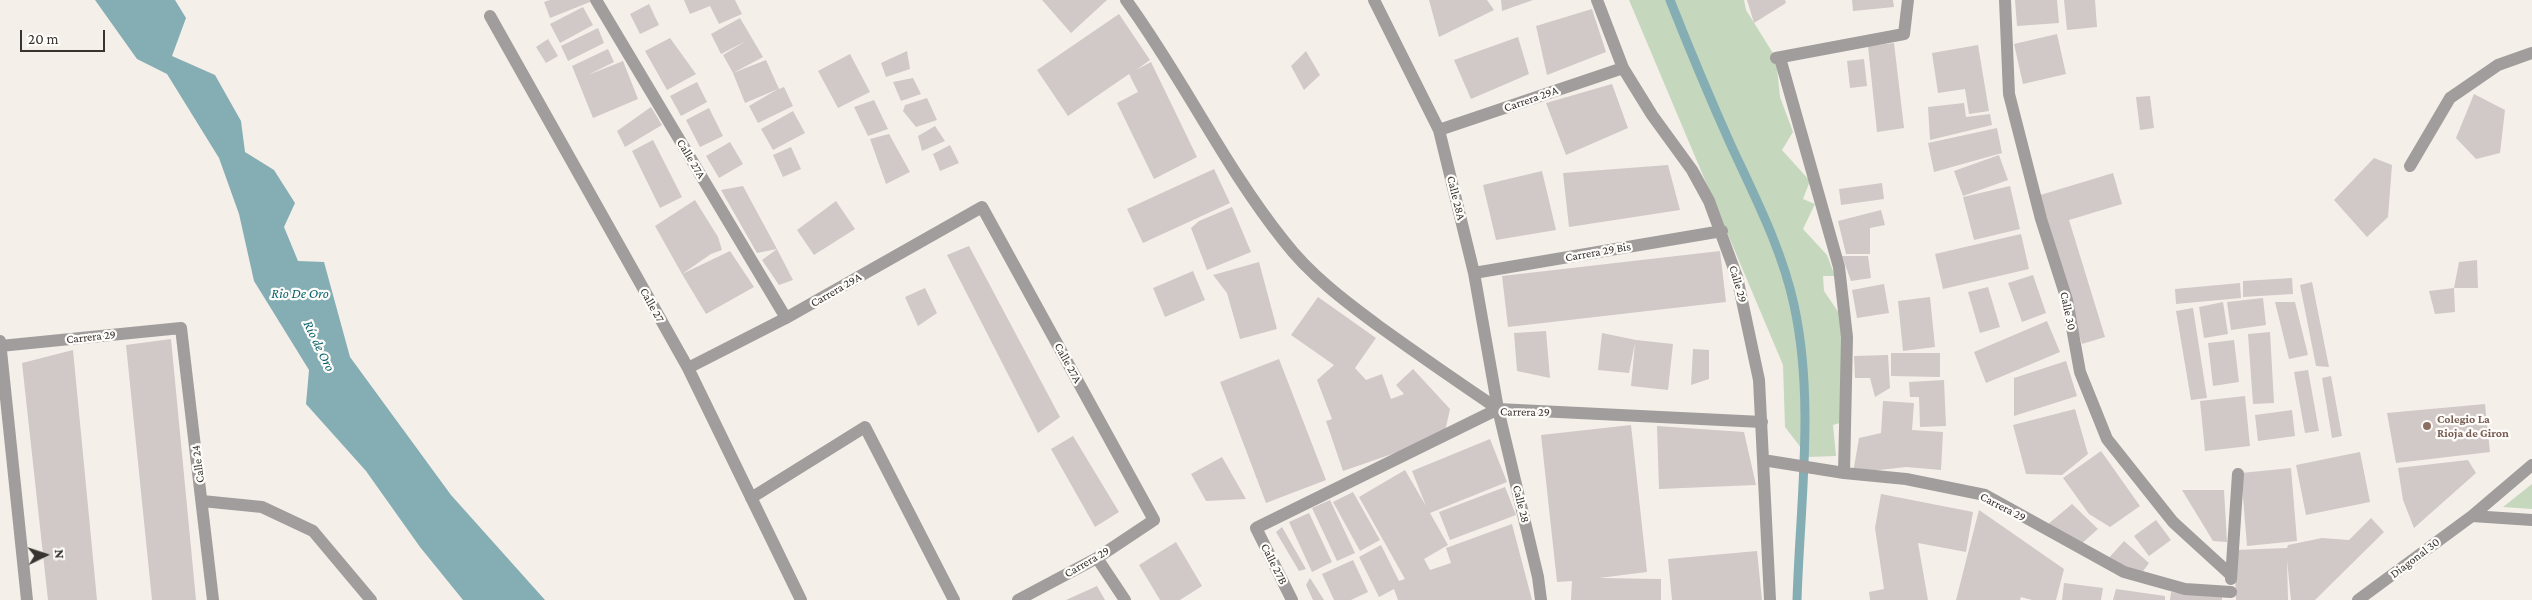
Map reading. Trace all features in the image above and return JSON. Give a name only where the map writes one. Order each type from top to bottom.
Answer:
[{"type":"street","name":"Calle 27A","points":[[596,0],[786,318]]},
{"type":"street","points":[[1126,0],[1175,73],[1238,177],[1285,243],[1344,301],[1426,361],[1498,409]]},
{"type":"street","name":"Calle 28A","points":[[1374,0],[1439,130],[1474,273],[1498,409]]},
{"type":"street","name":"Calle 29","points":[[1597,0],[1623,68],[1652,115],[1692,170],[1709,201],[1722,231],[1737,277],[1759,380],[1770,600]]},
{"type":"street","points":[[1839,471],[1847,337],[1839,267],[1778,58],[1904,34],[1908,0]]},
{"type":"street","name":"Calle 30","points":[[2005,0],[2010,94],[2041,219],[2067,300],[2080,372],[2107,439],[2173,522],[2231,575]]},
{"type":"street","name":"Calle 27","points":[[490,16],[688,368],[750,498],[802,600]]},
{"type":"street","points":[[2410,166],[2450,98],[2498,65],[2532,53]]},
{"type":"street","name":"Carrera 29A","points":[[1439,130],[1623,68]]},
{"type":"street","name":"Calle 27A","points":[[982,207],[1154,520]]},
{"type":"street","name":"Carrera 29A","points":[[688,368],[786,318],[982,207]]},
{"type":"street","name":"Carrera 29 Bis","points":[[1474,273],[1722,231]]},
{"type":"street","name":"Carrera 29","points":[[0,346],[181,328]]},
{"type":"street","name":"Calle 24","points":[[181,328],[213,600]]},
{"type":"street","points":[[0,341],[27,600]]},
{"type":"street","name":"Carrera 29","points":[[1256,528],[1498,409],[1762,422]]},
{"type":"street","name":"Calle 28","points":[[1498,409],[1538,577],[1541,600]]},
{"type":"street","points":[[750,498],[864,428],[954,600]]},
{"type":"street","name":"Carrera 29","points":[[1764,460],[1906,479],[1985,495],[2124,572],[2184,589],[2230,596]]},
{"type":"street","name":"Diagonal 30","points":[[2358,600],[2472,516],[2532,466]]},
{"type":"street","points":[[2230,596],[2238,474]]},
{"type":"street","points":[[202,501],[262,507],[313,531],[371,600]]},
{"type":"street","points":[[2472,516],[2532,520]]},
{"type":"street","name":"Carrera 29","points":[[1018,600],[1096,558],[1154,520]]},
{"type":"street","name":"Calle 27B","points":[[1256,528],[1292,600]]},
{"type":"street","points":[[1096,558],[1125,600]]},
{"type":"green space","points":[[1629,0],[1744,0],[1746,10],[1776,58],[1780,97],[1793,132],[1782,150],[1810,181],[1803,199],[1815,204],[1803,229],[1827,255],[1835,276],[1823,276],[1824,291],[1841,316],[1847,421],[1833,425],[1836,456],[1808,457],[1785,427],[1783,365]]},
{"type":"green space","points":[[2532,484],[2532,509],[2503,507]]},
{"type":"water","name":"Rio De Oro","points":[[95,0],[175,0],[186,18],[172,56],[215,75],[241,121],[245,152],[274,170],[295,203],[284,227],[298,261],[324,262],[350,357],[451,495],[545,600],[463,600],[420,547],[366,471],[306,404],[309,370],[254,281],[239,214],[219,158],[167,74],[137,59]]},
{"type":"building","points":[[550,0],[590,0],[590,2],[550,18],[544,2]]},
{"type":"building","points":[[684,0],[735,0],[742,14],[719,24],[710,6],[690,14]]},
{"type":"building","points":[[1042,0],[1107,0],[1071,33]]},
{"type":"building","points":[[1429,0],[1487,0],[1494,10],[1439,37]]},
{"type":"building","points":[[1501,0],[1533,0],[1502,11]]},
{"type":"building","points":[[1747,0],[1785,0],[1786,3],[1754,23]]},
{"type":"building","points":[[1852,0],[1893,0],[1894,7],[1853,11]]},
{"type":"building","points":[[2015,0],[2057,0],[2059,23],[2017,26]]},
{"type":"building","points":[[2064,0],[2095,0],[2097,27],[2067,30]]},
{"type":"building","points":[[649,4],[659,25],[640,34],[630,14]]},
{"type":"building","points":[[583,7],[593,25],[560,43],[550,24]]},
{"type":"building","points":[[1592,9],[1606,52],[1547,75],[1536,26]]},
{"type":"building","points":[[1119,14],[1150,60],[1136,70],[1151,62],[1197,157],[1154,179],[1117,103],[1138,92],[1129,74],[1068,116],[1037,70]]},
{"type":"building","points":[[740,18],[763,57],[733,73],[723,55],[746,41],[721,54],[711,34]]},
{"type":"building","points":[[598,28],[604,43],[568,61],[561,46]]},
{"type":"building","points":[[2057,34],[2066,74],[2023,84],[2014,44]]},
{"type":"building","points":[[1518,37],[1529,74],[1471,99],[1454,60]]},
{"type":"building","points":[[670,38],[696,74],[667,90],[645,51]]},
{"type":"building","points":[[548,39],[558,56],[546,63],[536,47]]},
{"type":"building","points":[[1894,43],[1904,128],[1877,132],[1868,46]]},
{"type":"building","points":[[1978,45],[1989,111],[1969,114],[1965,89],[1938,93],[1932,53]]},
{"type":"building","points":[[608,49],[614,62],[588,75],[623,61],[638,99],[593,118],[572,66]]},
{"type":"building","points":[[907,51],[910,69],[886,77],[881,63]]},
{"type":"building","points":[[1306,51],[1320,75],[1304,90],[1291,66]]},
{"type":"building","points":[[850,54],[870,92],[838,108],[818,71]]},
{"type":"building","points":[[1864,59],[1867,86],[1850,88],[1847,61]]},
{"type":"building","points":[[766,60],[779,89],[784,87],[793,106],[758,123],[749,106],[778,89],[745,103],[733,73]]},
{"type":"building","points":[[913,78],[921,94],[901,101],[893,82]]},
{"type":"building","points":[[697,82],[707,102],[681,116],[670,96]]},
{"type":"building","points":[[1612,84],[1628,128],[1566,155],[1546,103]]},
{"type":"building","points":[[2474,94],[2505,110],[2500,153],[2476,159],[2456,138]]},
{"type":"building","points":[[2150,96],[2154,128],[2140,130],[2136,97]]},
{"type":"building","points":[[927,98],[937,120],[916,127],[903,111],[905,105]]},
{"type":"building","points":[[874,100],[888,129],[868,136],[854,107]]},
{"type":"building","points":[[1964,103],[1966,117],[1990,114],[1992,125],[1930,140],[1928,107]]},
{"type":"building","points":[[651,107],[662,125],[625,147],[617,131]]},
{"type":"building","points":[[709,108],[723,136],[700,147],[686,120]]},
{"type":"building","points":[[793,111],[805,133],[773,150],[761,129]]},
{"type":"building","points":[[935,126],[945,141],[922,151],[918,136]]},
{"type":"building","points":[[1997,128],[2002,153],[1934,172],[1928,143]]},
{"type":"building","points":[[889,134],[910,172],[886,184],[870,139]]},
{"type":"building","points":[[653,140],[682,197],[660,208],[632,151]]},
{"type":"building","points":[[730,142],[743,164],[719,178],[706,156]]},
{"type":"building","points":[[950,145],[959,163],[940,171],[933,154]]},
{"type":"building","points":[[791,147],[801,169],[783,177],[773,155]]},
{"type":"building","points":[[1999,155],[2008,180],[1963,196],[1954,171]]},
{"type":"building","points":[[2374,158],[2392,165],[2388,217],[2367,237],[2334,200]]},
{"type":"building","points":[[1668,165],[1680,210],[1569,227],[1563,173]]},
{"type":"building","points":[[1214,169],[1230,203],[1143,243],[1127,209]]},
{"type":"building","points":[[1542,171],[1556,230],[1496,240],[1483,185]]},
{"type":"building","points":[[2113,173],[2122,204],[2069,220],[2105,337],[2082,344],[2037,196]]},
{"type":"building","points":[[1882,183],[1884,199],[1841,205],[1839,189]]},
{"type":"building","points":[[743,186],[777,249],[757,253],[721,190]]},
{"type":"building","points":[[2010,186],[2020,229],[1974,240],[1963,197]]},
{"type":"building","points":[[695,200],[718,237],[722,250],[711,254],[682,274],[655,226]]},
{"type":"building","points":[[836,201],[855,229],[814,255],[797,230]]},
{"type":"building","points":[[1232,207],[1251,252],[1207,270],[1191,228],[1199,221]]},
{"type":"building","points":[[1881,210],[1885,225],[1870,228],[1870,254],[1846,254],[1838,221]]},
{"type":"building","points":[[2021,234],[2029,269],[1943,289],[1935,254]]},
{"type":"building","points":[[969,246],[1060,417],[1038,433],[947,255]]},
{"type":"building","points":[[777,249],[793,280],[779,285],[762,260]]},
{"type":"building","points":[[730,251],[754,287],[706,314],[682,274]]},
{"type":"building","points":[[1720,251],[1726,302],[1508,327],[1502,276]]},
{"type":"building","points":[[1842,256],[1868,256],[1871,278],[1851,281]]},
{"type":"building","points":[[2477,260],[2478,288],[2454,288],[2459,262]]},
{"type":"building","points":[[1259,262],[1277,329],[1240,339],[1227,293],[1213,275]]},
{"type":"building","points":[[1193,271],[1205,300],[1165,317],[1153,288]]},
{"type":"building","points":[[2033,275],[2046,313],[2022,322],[2008,283]]},
{"type":"building","points":[[2292,278],[2293,294],[2243,297],[2243,281]]},
{"type":"building","points":[[2312,282],[2329,367],[2316,366],[2300,285]]},
{"type":"building","points":[[2240,283],[2241,298],[2176,304],[2175,289]]},
{"type":"building","points":[[1884,284],[1889,313],[1857,318],[1852,290]]},
{"type":"building","points":[[1988,287],[2000,327],[1980,333],[1968,292]]},
{"type":"building","points":[[925,288],[937,313],[918,326],[905,297]]},
{"type":"building","points":[[2454,288],[2455,312],[2435,314],[2429,291]]},
{"type":"building","points":[[1318,297],[1376,338],[1355,368],[1366,380],[1382,374],[1391,399],[1404,394],[1396,385],[1413,369],[1450,409],[1444,436],[1343,471],[1326,421],[1332,419],[1317,380],[1334,365],[1291,335]]},
{"type":"building","points":[[1930,297],[1935,347],[1903,351],[1898,301]]},
{"type":"building","points":[[2263,298],[2266,325],[2231,330],[2227,302]]},
{"type":"building","points":[[2223,302],[2228,334],[2204,338],[2199,307]]},
{"type":"building","points":[[2275,302],[2295,302],[2308,355],[2289,359]]},
{"type":"building","points":[[2193,308],[2207,398],[2191,400],[2176,311]]},
{"type":"building","points":[[2047,321],[2060,352],[1986,383],[1974,352]]},
{"type":"building","points":[[1546,331],[1550,378],[1517,371],[1514,333]]},
{"type":"building","points":[[2270,332],[2274,403],[2253,404],[2248,334]]},
{"type":"building","points":[[1602,333],[1636,340],[1673,344],[1668,390],[1631,386],[1635,343],[1629,373],[1598,370]]},
{"type":"building","points":[[171,339],[196,600],[152,600],[126,345]]},
{"type":"building","points":[[2234,340],[2239,382],[2213,386],[2208,343]]},
{"type":"building","points":[[1693,349],[1709,350],[1709,379],[1691,385]]},
{"type":"building","points":[[73,350],[97,600],[48,600],[22,363]]},
{"type":"building","points":[[1891,353],[1940,353],[1940,377],[1891,376]]},
{"type":"building","points":[[1888,355],[1890,388],[1875,397],[1870,378],[1855,378],[1854,356]]},
{"type":"building","points":[[1279,359],[1326,480],[1266,503],[1220,382]]},
{"type":"building","points":[[2066,361],[2077,396],[2014,416],[2014,378]]},
{"type":"building","points":[[2308,370],[2319,431],[2305,433],[2294,372]]},
{"type":"building","points":[[2331,376],[2342,436],[2332,438],[2322,378]]},
{"type":"building","points":[[1944,380],[1946,426],[1920,427],[1919,397],[1910,397],[1909,382]]},
{"type":"building","points":[[2245,396],[2250,446],[2205,451],[2200,401]]},
{"type":"building","points":[[1883,401],[1914,403],[1912,430],[1943,432],[1941,470],[1906,467],[1853,473],[1859,438],[1881,433]]},
{"type":"building","points":[[2485,404],[2490,452],[2396,463],[2387,413]]},
{"type":"building","points":[[2075,409],[2088,454],[2062,475],[2026,474],[2013,425]]},
{"type":"building","points":[[2292,410],[2295,436],[2258,441],[2255,415]]},
{"type":"building","points":[[1631,425],[1647,572],[1599,578],[1661,579],[1661,600],[1571,600],[1572,581],[1557,582],[1541,435]]},
{"type":"building","points":[[1657,426],[1744,432],[1756,485],[1659,489]]},
{"type":"building","points":[[1073,436],[1119,512],[1095,527],[1051,449]]},
{"type":"building","points":[[1490,439],[1507,482],[1430,513],[1448,545],[1424,559],[1430,570],[1451,563],[1446,548],[1512,524],[1532,600],[1398,600],[1394,589],[1379,597],[1359,557],[1381,545],[1399,581],[1405,579],[1359,497],[1405,470],[1426,506],[1412,471]]},
{"type":"building","points":[[2101,451],[2140,506],[2110,527],[2089,514],[2063,478]]},
{"type":"building","points":[[2360,452],[2370,502],[2306,515],[2296,465]]},
{"type":"building","points":[[1222,457],[1246,499],[1206,501],[1191,474]]},
{"type":"building","points":[[2468,460],[2476,473],[2414,528],[2403,500],[2398,468]]},
{"type":"building","points":[[2291,468],[2297,541],[2247,546],[2241,473]]},
{"type":"building","points":[[1505,487],[1516,515],[1450,540],[1439,512]]},
{"type":"building","points":[[2182,490],[2224,490],[2227,542],[2213,541]]},
{"type":"building","points":[[1353,492],[1380,540],[1360,551],[1333,502]]},
{"type":"building","points":[[1881,494],[1973,512],[1966,552],[1918,543],[1928,600],[1870,600],[1869,592],[1884,589],[1875,528]]},
{"type":"building","points":[[1330,500],[1355,553],[1337,561],[1312,508]]},
{"type":"building","points":[[2072,504],[2098,529],[2080,545],[2047,525]]},
{"type":"building","points":[[1979,510],[2064,569],[2056,600],[2032,600],[2021,597],[2020,600],[1956,600]]},
{"type":"building","points":[[1309,513],[1332,562],[1312,572],[1289,522]]},
{"type":"building","points":[[2371,518],[2384,532],[2315,600],[2291,600],[2287,560],[2288,600],[2236,600],[2234,550],[2287,548],[2288,545],[2322,538],[2349,540]]},
{"type":"building","points":[[2156,520],[2171,540],[2149,556],[2134,536]]},
{"type":"building","points":[[1282,527],[1306,569],[1299,571],[1276,532]]},
{"type":"building","points":[[2124,541],[2149,563],[2141,574],[2107,560]]},
{"type":"building","points":[[1176,542],[1202,586],[1180,600],[1160,600],[1139,565]]},
{"type":"building","points":[[1757,551],[1762,600],[1672,600],[1668,559]]},
{"type":"building","points":[[1353,560],[1368,592],[1351,600],[1334,600],[1322,574]]},
{"type":"building","points":[[1310,578],[1324,600],[1313,600],[1306,585]]},
{"type":"building","points":[[2064,583],[2103,588],[2101,600],[2062,600]]},
{"type":"building","points":[[1097,586],[1105,600],[1066,600]]},
{"type":"building","points":[[2116,589],[2165,596],[2165,600],[2113,600]]},
{"type":"building","points":[[2171,592],[2222,597],[2222,600],[2170,600]]},
{"type":"waterway","points":[[1670,0],[1714,108],[1775,243],[1794,305],[1804,378],[1805,415],[1805,452],[1797,600]]},
{"type":"place","name":"Colegio La Rioja de Giron","points":[[2427,426]]},
{"type":"water label","name":"Río de Oro","points":[[319,346]]}]
